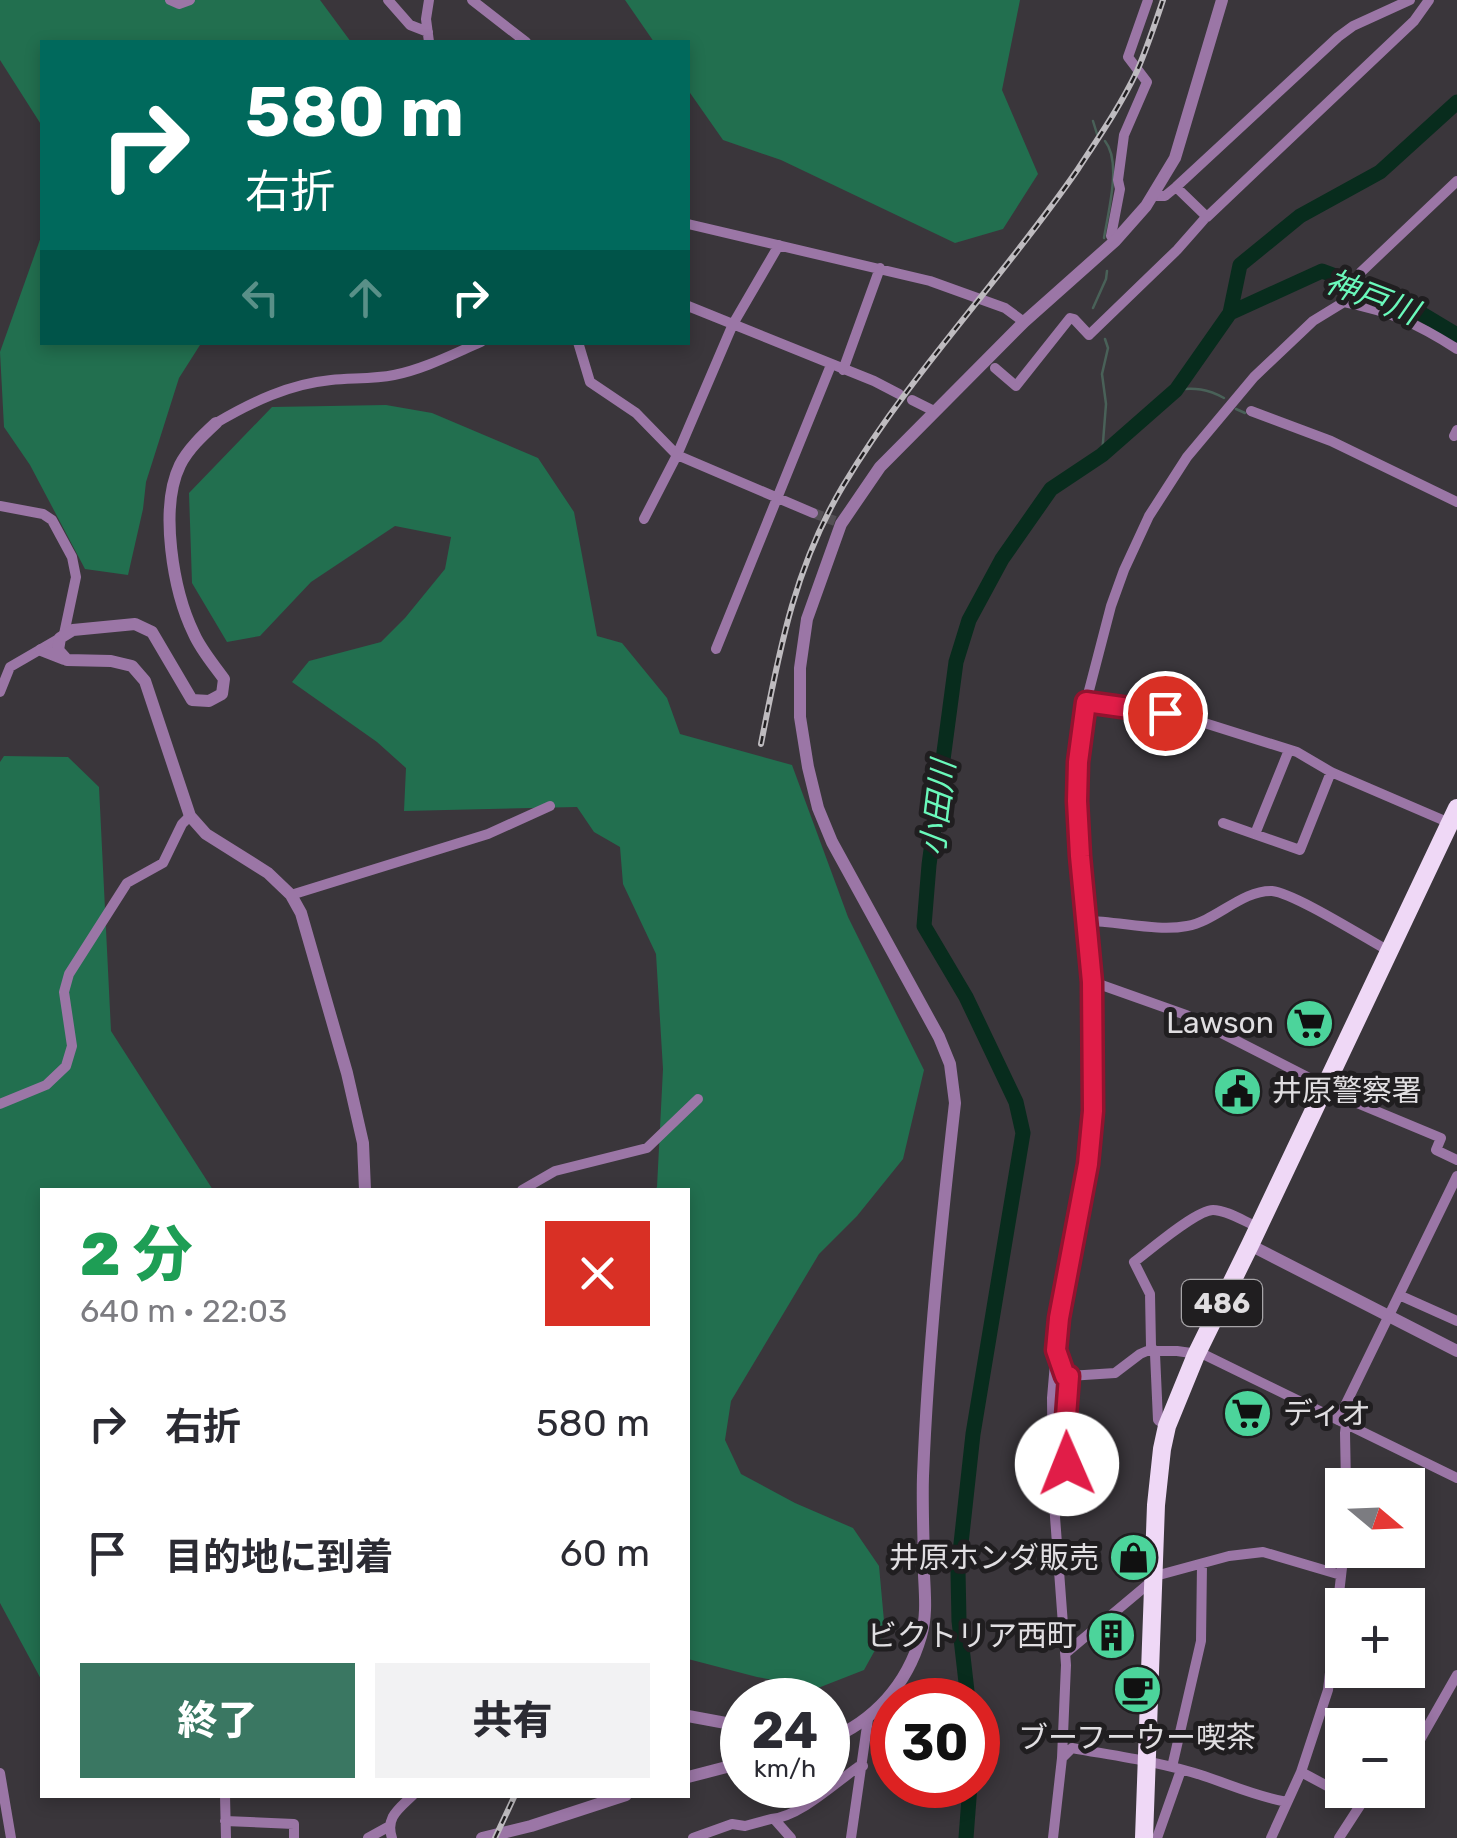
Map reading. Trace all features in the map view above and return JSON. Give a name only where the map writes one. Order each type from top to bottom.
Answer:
[{"type":"highway","name":"486","points":[[1144,1838],[1158,1477],[1167,1426],[1196,1355],[1454,819]]},
{"type":"street","points":[[170,0],[178,4],[190,0]]},
{"type":"street","points":[[388,0],[428,38]]},
{"type":"street","points":[[428,38],[429,0]]},
{"type":"street","points":[[472,0],[523,40]]},
{"type":"street","points":[[1115,241],[1112,236],[1124,134],[1147,82],[1128,56],[1148,0]]},
{"type":"street","points":[[850,1730],[868,1719],[898,1684],[910,1665],[925,1620],[923,1480],[931,1342],[956,1102],[950,1064],[939,1037],[832,842],[818,808],[800,717],[800,668],[807,619],[838,522],[880,467],[1024,322],[1115,241],[1153,196],[1180,144],[1222,0]]},
{"type":"street","points":[[1153,196],[1165,196],[1176,187],[1338,37],[1393,4],[1410,0]]},
{"type":"street","points":[[995,368],[1016,386],[1070,318],[1089,336],[1208,216],[1414,21],[1428,0]]},
{"type":"street","points":[[1052,1838],[1062,1758],[1066,1653],[1053,1490],[1052,1398],[1059,1318],[1091,1138],[1094,1065],[1092,982],[1077,801],[1086,702],[1111,606],[1139,536],[1160,497],[1198,443],[1254,377],[1313,321],[1346,299],[1360,276],[1457,181]]},
{"type":"street","points":[[1176,187],[1208,216]]},
{"type":"street","points":[[690,224],[880,268],[969,293],[1010,310],[1024,322]]},
{"type":"street","points":[[644,519],[677,455],[733,324],[779,245]]},
{"type":"street","points":[[843,370],[880,268]]},
{"type":"street","points":[[1346,299],[1404,318],[1457,349]]},
{"type":"street","points":[[690,307],[899,394]]},
{"type":"street","points":[[0,692],[10,667],[62,636],[83,628],[134,624],[152,632],[192,700],[210,702],[222,694],[224,680],[194,634],[175,577],[169,508],[180,465],[216,423],[252,401],[328,380],[391,376],[474,345]]},
{"type":"street","points":[[579,345],[593,386],[636,413],[677,455],[813,512]]},
{"type":"street","points":[[716,649],[831,365]]},
{"type":"street","points":[[912,400],[934,411]]},
{"type":"street","points":[[1251,412],[1330,442],[1457,502]]},
{"type":"street","points":[[0,506],[43,514],[52,520],[72,557],[76,577],[58,650],[67,660]]},
{"type":"street","points":[[41,650],[67,660],[132,666],[146,680],[190,816],[206,834],[268,873],[291,895],[301,913],[347,1074],[363,1143],[365,1188]]},
{"type":"street","points":[[1086,702],[1176,714],[1297,752],[1331,772],[1454,819]]},
{"type":"street","points":[[1255,834],[1288,750]]},
{"type":"street","points":[[1223,823],[1300,850],[1331,772]]},
{"type":"street","points":[[291,895],[488,834],[550,806]]},
{"type":"street","points":[[0,1104],[46,1084],[66,1066],[72,1046],[64,992],[68,974],[126,883],[163,863],[190,816]]},
{"type":"street","points":[[1087,921],[1182,928],[1270,891],[1292,897],[1389,951]]},
{"type":"street","points":[[1092,982],[1186,1016],[1328,1091],[1441,1138],[1436,1150],[1457,1160]]},
{"type":"street","points":[[525,1188],[555,1171],[647,1148],[698,1099]]},
{"type":"street","points":[[1345,1468],[1342,1422],[1457,1176]]},
{"type":"street","points":[[1167,1426],[1158,1420],[1150,1294],[1134,1262],[1210,1210],[1221,1211],[1254,1236],[1389,1316],[1457,1351]]},
{"type":"street","points":[[1399,1295],[1457,1321]]},
{"type":"street","points":[[1056,1350],[1067,1376],[1068,1494]]},
{"type":"street","points":[[1067,1376],[1109,1374],[1153,1350],[1205,1355],[1457,1478]]},
{"type":"street","points":[[1052,1398],[1067,1376]]},
{"type":"street","points":[[1053,1490],[1067,1464]]},
{"type":"street","points":[[1066,1653],[1159,1574],[1262,1552],[1341,1575]]},
{"type":"street","points":[[1157,1838],[1170,1806],[1202,1640],[1202,1564]]},
{"type":"street","points":[[1271,1838],[1301,1772],[1328,1690],[1342,1568]]},
{"type":"street","points":[[1425,1731],[1457,1674]]},
{"type":"street","points":[[690,1716],[720,1722]]},
{"type":"street","points":[[852,1838],[868,1719]]},
{"type":"street","points":[[1062,1758],[1072,1748],[1146,1762],[1287,1802]]},
{"type":"street","points":[[693,1838],[732,1824],[745,1826],[795,1812],[863,1766]]},
{"type":"street","points":[[690,1776],[720,1768]]},
{"type":"street","points":[[1301,1772],[1325,1785]]},
{"type":"street","points":[[0,1773],[11,1838]]},
{"type":"street","points":[[224,1798],[226,1838]]},
{"type":"street","points":[[368,1838],[390,1833],[390,1820],[410,1798]]},
{"type":"street","points":[[482,1838],[532,1832],[618,1798]]},
{"type":"street","points":[[1340,1838],[1359,1808]]},
{"type":"street","points":[[775,1820],[790,1838]]},
{"type":"street","points":[[226,1821],[294,1824],[294,1838]]},
{"type":"green space","points":[[0,0],[320,0],[350,40],[40,40],[40,123],[0,60]]},
{"type":"green space","points":[[625,0],[1020,0],[1002,90],[1038,174],[1003,229],[955,243],[781,160],[723,140],[690,93],[690,40],[653,40]]},
{"type":"green space","points":[[40,240],[40,345],[200,345],[179,378],[146,482],[128,575],[85,569],[30,465],[4,427],[0,352]]},
{"type":"green space","points":[[386,405],[432,413],[538,458],[574,512],[597,636],[622,643],[667,698],[680,734],[792,765],[848,917],[924,1070],[903,1159],[857,1216],[819,1254],[731,1401],[725,1440],[741,1474],[853,1528],[879,1566],[885,1632],[864,1670],[844,1678],[763,1678],[690,1660],[690,1188],[656,1188],[663,1069],[656,954],[623,884],[620,847],[594,832],[577,807],[404,811],[406,768],[377,742],[292,682],[309,661],[381,642],[445,569],[451,537],[395,526],[311,582],[260,636],[227,642],[192,583],[189,493],[272,407]]},
{"type":"green space","points":[[4,756],[68,757],[99,787],[111,1031],[212,1188],[40,1188],[40,1677],[0,1603],[0,762]]},
{"type":"waterway","name":"小田川","points":[[965,1678],[958,1571],[973,1434],[1023,1133],[1016,1102],[966,997],[924,926],[956,662],[969,620],[1002,559],[1051,489],[1102,455],[1176,390],[1230,313],[1240,265],[1300,216],[1380,172],[1457,102]]},
{"type":"waterway","points":[[1093,121],[1097,134]]},
{"type":"waterway","points":[[1104,238],[1113,174],[1113,161],[1105,141]]},
{"type":"waterway","points":[[1093,308],[1107,271]]},
{"type":"waterway","name":"神戸川","points":[[1230,313],[1322,271],[1397,299],[1457,335]]},
{"type":"waterway","points":[[1102,455],[1106,404],[1102,374],[1108,348],[1105,339]]},
{"type":"waterway","points":[[1176,390],[1201,390],[1224,398]]},
{"type":"waterway","points":[[1236,409],[1245,413]]},
{"type":"waterway","name":"小田川","points":[[966,1838],[968,1808]]},
{"type":"tunnel","points":[[813,513],[835,521]]},
{"type":"railway","points":[[761,744],[790,611],[826,517],[898,404],[1094,145],[1137,71],[1163,0]]},
{"type":"railway","points":[[495,1838],[514,1798]]},
{"type":"place","name":"Lawson","points":[[1309,1023]]},
{"type":"place","name":"井原警察署","points":[[1237,1091]]},
{"type":"place","name":"ディオ","points":[[1248,1414]]},
{"type":"place","name":"井原ホンダ販売","points":[[1134,1558]]},
{"type":"place","name":"ビクトリア西町","points":[[1112,1636]]},
{"type":"place","name":"ブーフーウー喫茶","points":[[1137,1689]]},
{"type":"route","points":[[1067,1464],[1069,1376],[1065,1376],[1056,1350],[1088,1164],[1094,1088],[1092,982],[1077,801],[1082,728],[1086,702],[1165,713]]}]
